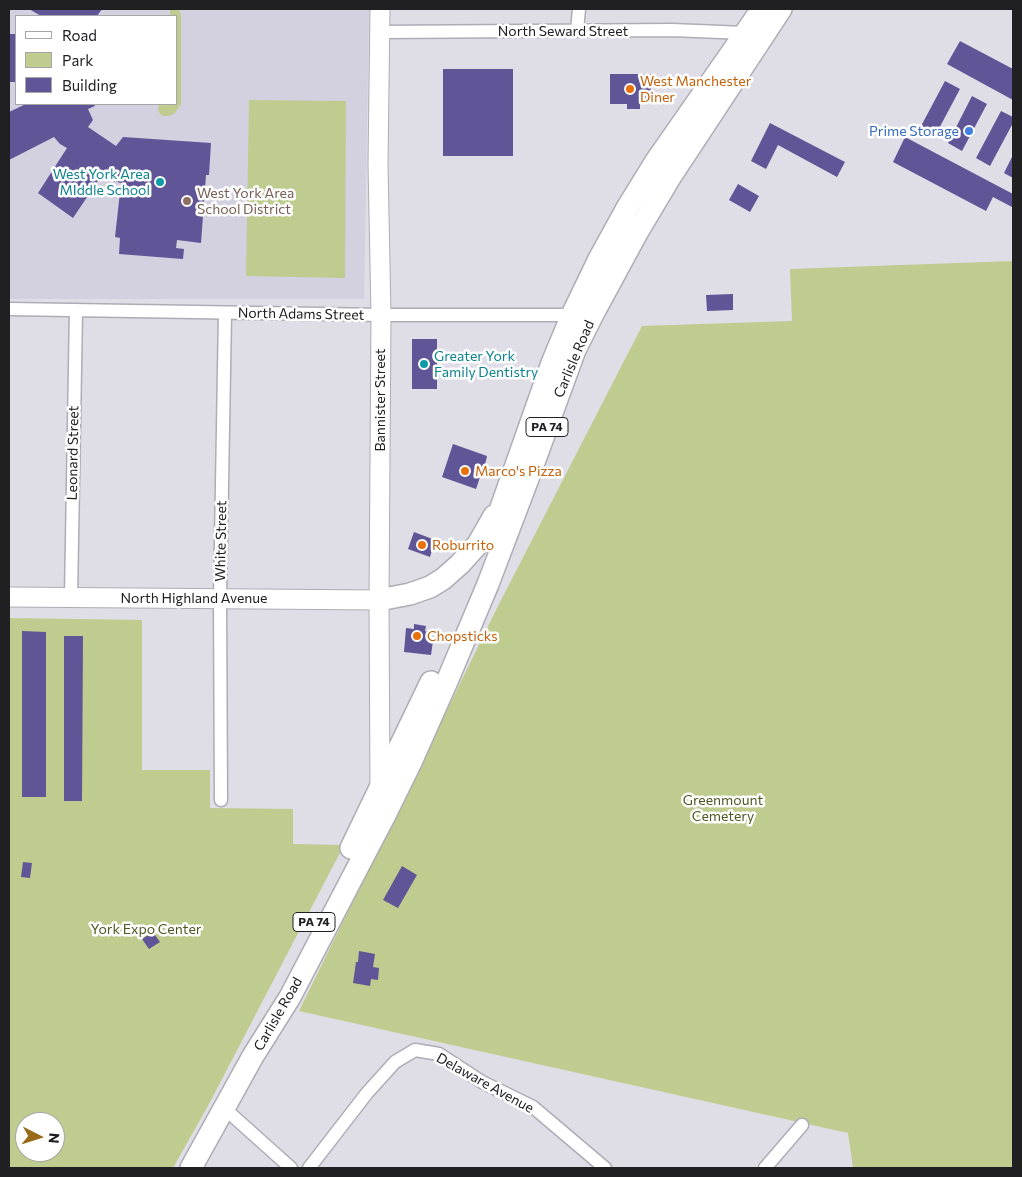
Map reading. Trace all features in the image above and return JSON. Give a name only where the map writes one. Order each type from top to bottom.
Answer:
[{"type":"main road","name":"Carlisle Road","points":[[253,1056],[290,997],[350,881],[408,768],[448,679],[491,575],[575,350],[599,260],[627,208],[656,161],[762,9]]},
{"type":"main road","name":"Carlisle Road","points":[[253,1056],[280,991],[430,686],[482,563],[549,372],[669,179],[781,9]]},
{"type":"main road","points":[[379,600],[410,594],[430,587],[443,579],[478,544],[503,502]]},
{"type":"main road","points":[[350,881],[377,819],[380,791]]},
{"type":"main road","name":"PA 74","points":[[191,1168],[253,1056]]},
{"type":"street","name":"Bannister Street","points":[[380,9],[378,164],[381,315],[380,791]]},
{"type":"street","points":[[578,32],[579,9]]},
{"type":"street","name":"North Seward Street","points":[[380,32],[672,30],[746,33]]},
{"type":"street","name":"North Adams Street","points":[[9,309],[381,315],[583,315]]},
{"type":"street","name":"Leonard Street","points":[[71,597],[76,310]]},
{"type":"street","name":"White Street","points":[[221,800],[220,598],[225,313]]},
{"type":"street","name":"North Highland Avenue","points":[[9,597],[379,600]]},
{"type":"street","name":"Delaware Avenue","points":[[309,1168],[367,1093],[395,1062],[416,1050],[439,1054],[482,1082],[532,1108],[605,1168]]},
{"type":"street","points":[[224,1108],[291,1168]]},
{"type":"street","points":[[765,1168],[802,1125]]},
{"type":"shaded area","name":"West York Area School District","points":[[9,9],[369,9],[364,299],[9,299]]},
{"type":"green space","points":[[170,9],[178,9],[181,14],[181,104],[174,114],[163,116],[158,110],[159,105],[178,105],[178,15],[170,15]]},
{"type":"green space","points":[[249,100],[346,101],[345,278],[246,276]]},
{"type":"green space","name":"Greenmount Cemetery","points":[[1013,261],[1013,1168],[853,1168],[848,1133],[299,1011],[497,608],[642,326],[792,321],[790,269]]},
{"type":"green space","name":"York Expo Center","points":[[9,618],[142,620],[142,770],[210,770],[210,808],[293,809],[293,844],[344,845],[209,1104],[173,1168],[9,1168]]},
{"type":"building","points":[[29,9],[102,9],[98,15],[39,15]]},
{"type":"building","points":[[9,34],[15,34],[15,82],[9,82]]},
{"type":"building","points":[[960,41],[1013,69],[1013,100],[947,64]]},
{"type":"building","points":[[443,69],[513,69],[513,156],[443,156]]},
{"type":"building","name":"West Manchester Diner","points":[[610,74],[651,74],[651,103],[640,103],[640,109],[627,109],[627,104],[610,104]]},
{"type":"building","points":[[945,81],[960,89],[935,136],[920,128]]},
{"type":"building","points":[[972,96],[987,104],[962,151],[948,143]]},
{"type":"building","name":"West York Area MIddle School","points":[[24,105],[94,105],[88,109],[93,120],[88,127],[116,146],[123,137],[211,143],[209,175],[206,175],[201,243],[177,240],[176,248],[184,249],[183,259],[119,254],[120,238],[115,237],[121,183],[109,180],[102,175],[73,218],[38,193],[67,148],[54,137],[9,160],[9,112]]},
{"type":"building","points":[[1001,111],[1013,117],[1013,123],[990,166],[976,158]]},
{"type":"building","points":[[770,123],[845,162],[837,177],[778,145],[766,169],[751,161]]},
{"type":"building","points":[[905,137],[1013,194],[1012,207],[993,197],[986,211],[893,162]]},
{"type":"building","points":[[1013,155],[1013,178],[1004,173]]},
{"type":"building","points":[[738,184],[759,196],[750,212],[729,200]]},
{"type":"building","points":[[733,294],[733,310],[707,311],[706,295]]},
{"type":"building","name":"Greater York Family Dentistry","points":[[412,339],[437,339],[437,389],[412,389]]},
{"type":"building","name":"Marco's Pizza","points":[[453,444],[487,456],[485,465],[488,466],[484,478],[480,477],[476,489],[442,477]]},
{"type":"building","name":"Roburrito","points":[[414,532],[435,540],[430,557],[408,549]]},
{"type":"building","name":"Chopsticks","points":[[414,624],[426,626],[425,631],[428,632],[428,640],[433,641],[431,655],[404,652],[406,628],[414,629]]},
{"type":"building","points":[[22,631],[46,632],[46,797],[22,797]]},
{"type":"building","points":[[64,636],[83,636],[82,801],[64,801]]},
{"type":"building","points":[[23,862],[32,863],[30,878],[21,877]]},
{"type":"building","points":[[402,866],[417,875],[398,908],[383,900]]},
{"type":"building","points":[[153,932],[160,942],[149,949],[142,939]]},
{"type":"building","points":[[359,951],[375,954],[373,967],[379,968],[378,980],[371,979],[370,986],[353,983]]},
{"type":"place","name":"West Manchester Diner","points":[[630,89]]},
{"type":"place","name":"Prime Storage","points":[[969,131]]},
{"type":"place","name":"West York Area MIddle School","points":[[160,182]]},
{"type":"place","name":"West York Area School District","points":[[187,201]]},
{"type":"place","name":"Greater York Family Dentistry","points":[[424,364]]},
{"type":"place","name":"Marco's Pizza","points":[[465,471]]},
{"type":"place","name":"Roburrito","points":[[422,545]]},
{"type":"place","name":"Chopsticks","points":[[417,636]]}]
